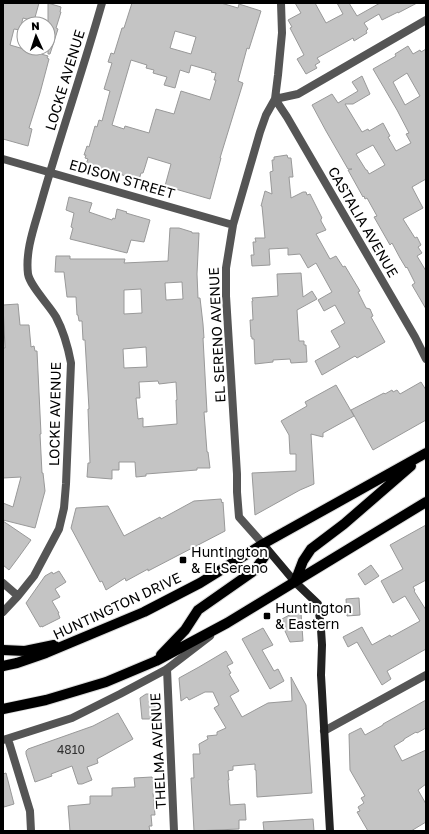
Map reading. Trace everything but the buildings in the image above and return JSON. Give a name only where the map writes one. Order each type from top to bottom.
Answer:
[{"type":"main road","name":"HUNTINGTON DRIVE","points":[[3,666],[46,653],[144,612],[200,583],[263,544],[426,453]]},
{"type":"main road","points":[[296,582],[303,561],[311,549],[344,524],[426,453]]},
{"type":"main road","points":[[3,709],[46,700],[106,682],[156,661],[227,623],[426,502]]},
{"type":"main road","points":[[263,544],[296,582],[318,604],[322,645],[320,675],[330,831]]},
{"type":"main road","points":[[156,661],[185,630],[198,610],[254,570],[264,557],[263,544]]},
{"type":"main road","points":[[3,650],[25,651],[81,639]]},
{"type":"street","name":"LOCKE AVENUE","points":[[3,612],[34,576],[59,529],[64,508],[71,363],[62,330],[47,303],[36,290],[29,276],[27,262],[30,244],[50,172],[87,56],[102,3]]},
{"type":"street","name":"EL SERENO AVENUE","points":[[263,544],[239,517],[226,296],[226,268],[233,225],[260,132],[266,115],[275,99],[282,33],[281,3]]},
{"type":"street","points":[[275,99],[298,94],[426,20]]},
{"type":"street","name":"CASTALIA AVENUE","points":[[275,99],[415,337],[426,359]]},
{"type":"street","name":"EDISON STREET","points":[[3,159],[233,225]]},
{"type":"street","points":[[3,583],[18,596]]},
{"type":"street","points":[[31,831],[30,811],[6,739],[72,718],[167,669],[227,623]]},
{"type":"street","name":"THELMA AVENUE","points":[[167,669],[174,831]]},
{"type":"street","points":[[324,731],[426,675]]},
{"type":"place","name":"Huntington & El Sereno","points":[[183,560]]},
{"type":"place","name":"Huntington & Eastern","points":[[267,616]]}]
